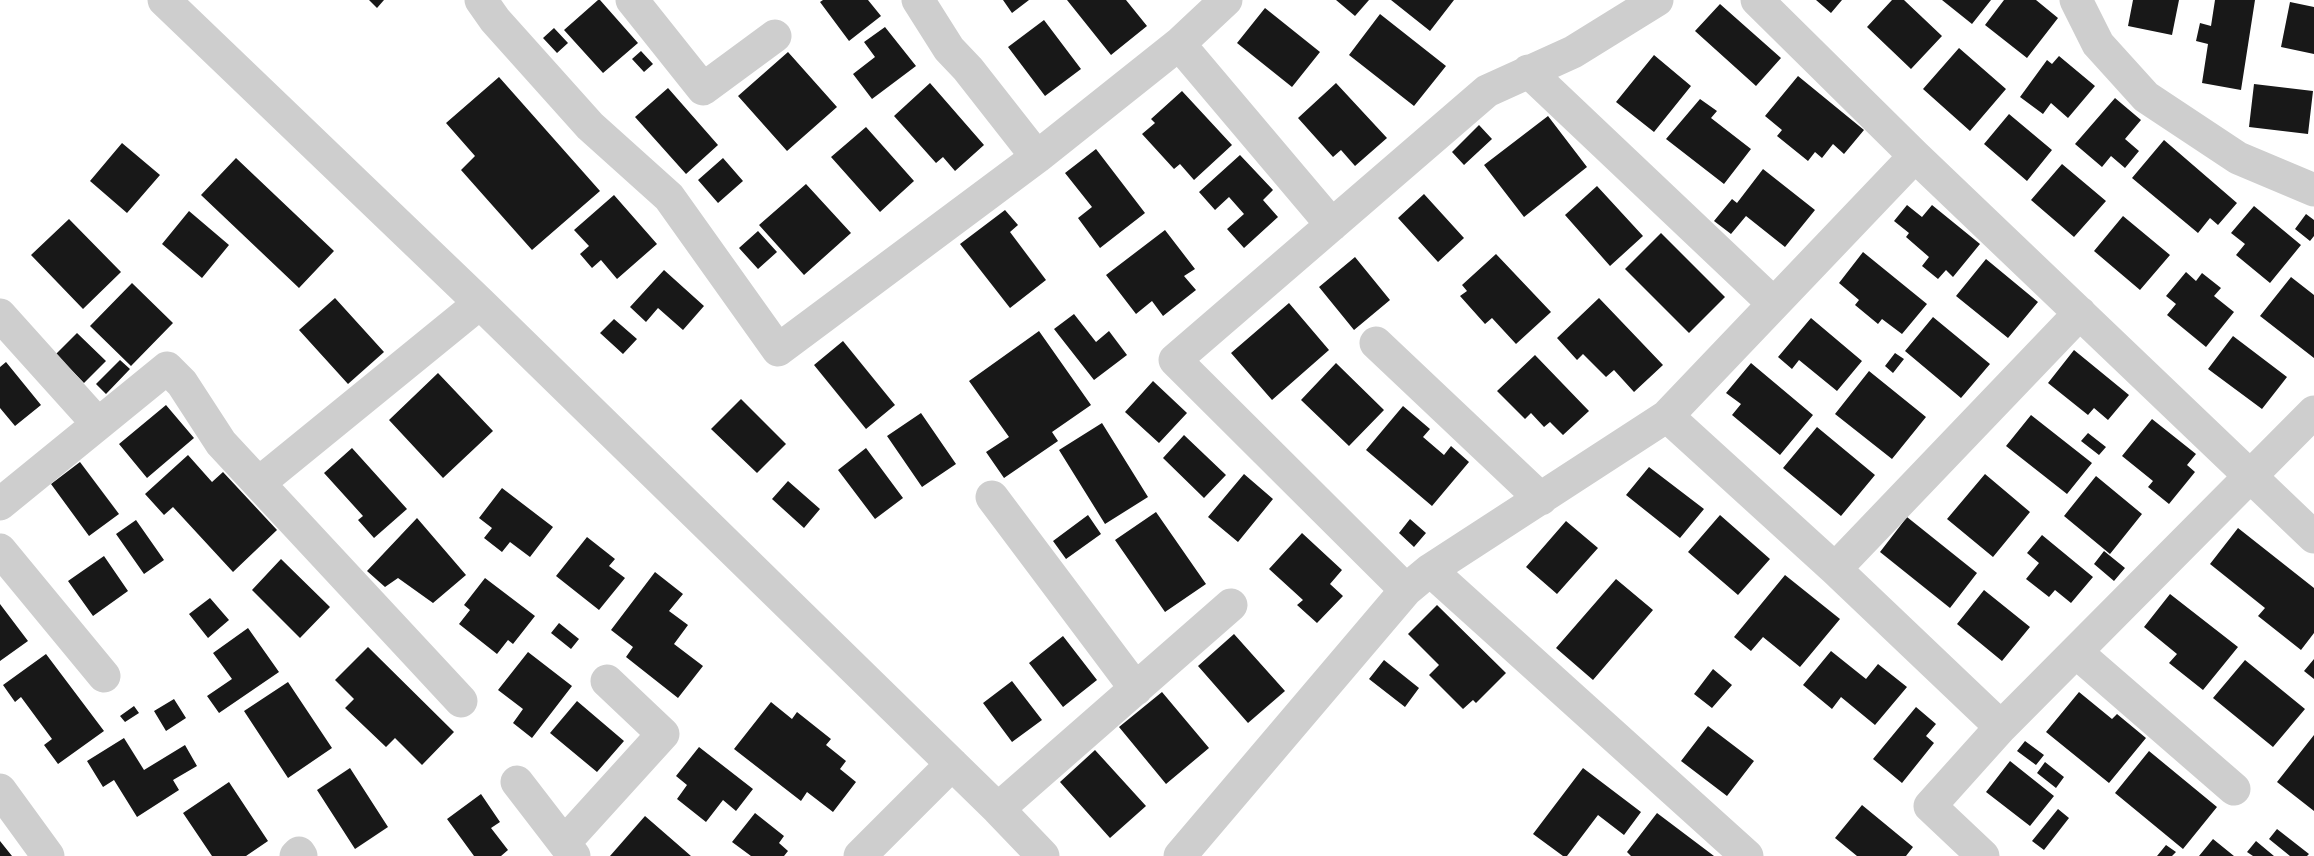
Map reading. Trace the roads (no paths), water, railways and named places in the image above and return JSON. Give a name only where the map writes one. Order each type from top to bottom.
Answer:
[{"type":"street","points":[[164,0],[480,303],[998,809],[1043,856]]},
{"type":"street","points":[[481,0],[495,20],[590,126],[669,197],[778,350],[1037,157],[1179,44],[1226,0]]},
{"type":"street","points":[[632,0],[702,89],[775,36]]},
{"type":"street","points":[[918,0],[949,49],[968,69],[1037,157]]},
{"type":"street","points":[[1657,0],[1573,52],[1487,90],[1174,360],[1418,580],[1747,856]]},
{"type":"street","points":[[1757,0],[1915,156],[2314,537]]},
{"type":"street","points":[[2076,0],[2098,45],[2146,97],[2238,158],[2314,190]]},
{"type":"street","points":[[1179,44],[1332,225]]},
{"type":"street","points":[[1528,71],[1774,304]]},
{"type":"street","points":[[1180,856],[1418,580],[1667,416],[1915,156]]},
{"type":"street","points":[[259,483],[480,303]]},
{"type":"street","points":[[1835,569],[2080,313]]},
{"type":"street","points":[[0,315],[98,424]]},
{"type":"street","points":[[1376,343],[1540,499]]},
{"type":"street","points":[[0,504],[166,368],[182,383],[221,443],[461,701]]},
{"type":"street","points":[[1983,856],[1930,806],[2001,727],[2314,412]]},
{"type":"street","points":[[1667,416],[1835,569],[2001,727]]},
{"type":"street","points":[[992,497],[1136,689]]},
{"type":"street","points":[[0,550],[104,676]]},
{"type":"street","points":[[998,809],[1231,605]]},
{"type":"street","points":[[2076,652],[2234,789]]},
{"type":"street","points":[[517,782],[569,849],[663,734],[607,681]]},
{"type":"street","points":[[860,856],[951,764]]},
{"type":"street","points":[[0,790],[48,856]]},
{"type":"street","points":[[296,856],[299,853],[301,856]]}]
